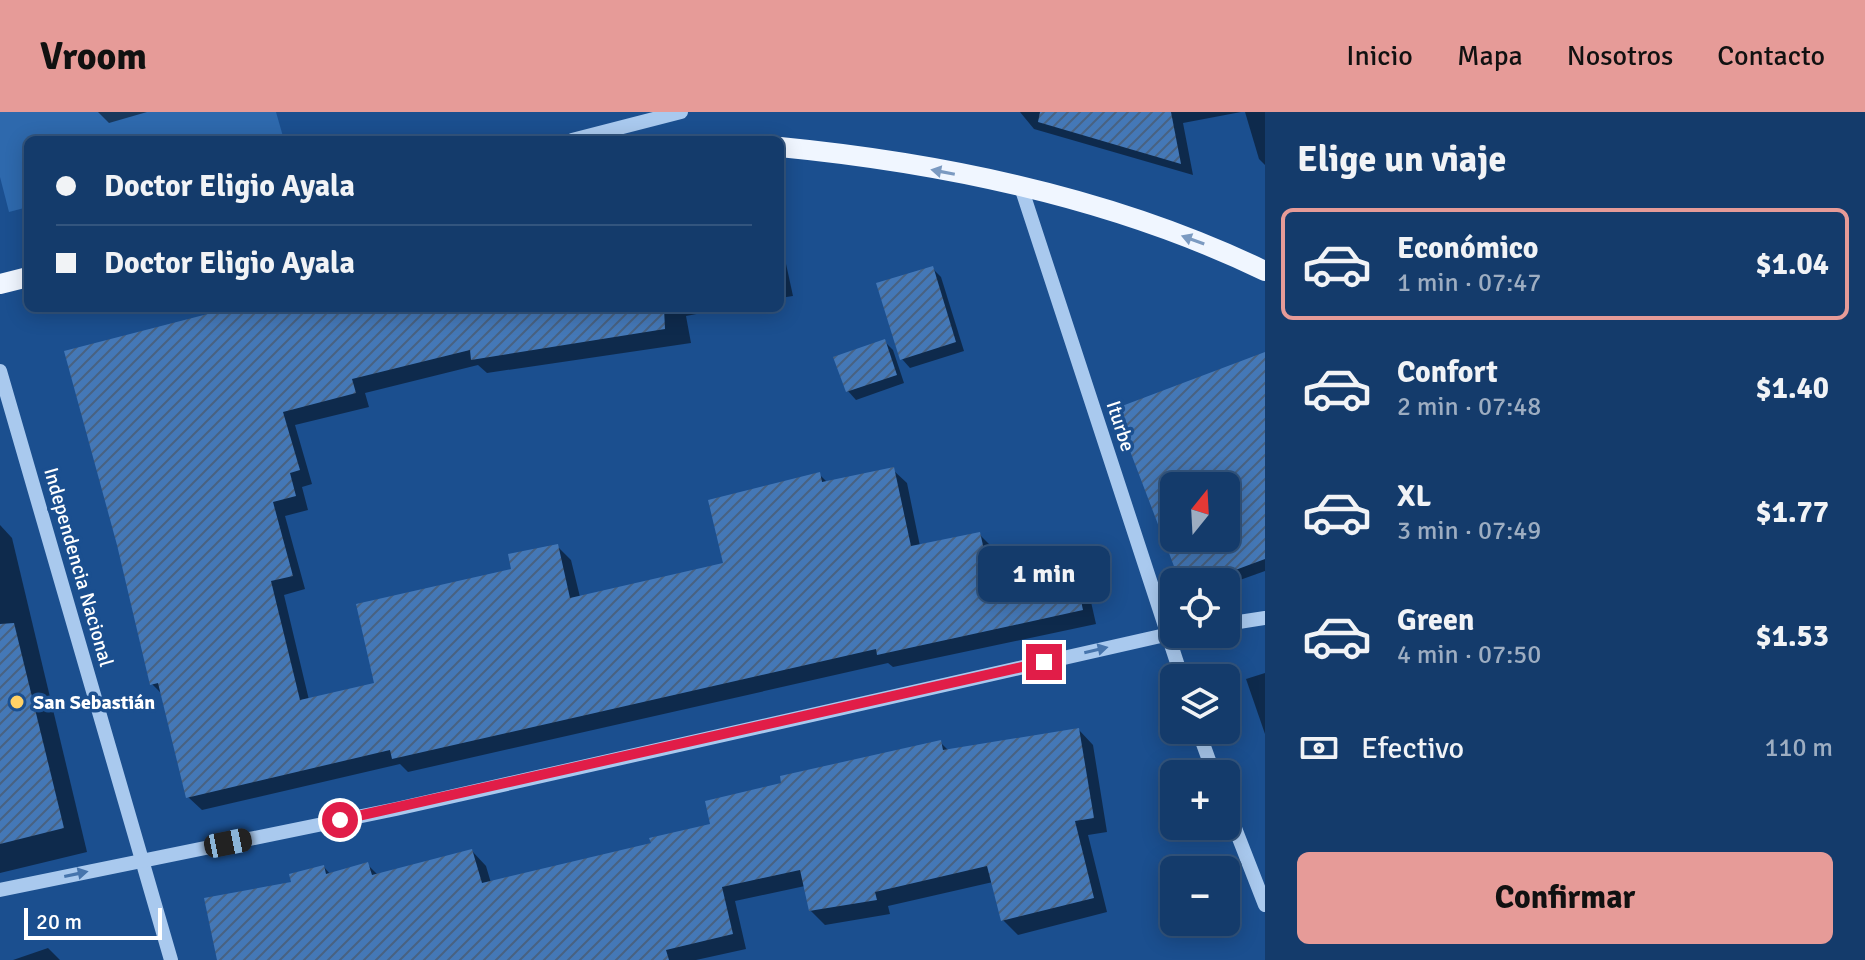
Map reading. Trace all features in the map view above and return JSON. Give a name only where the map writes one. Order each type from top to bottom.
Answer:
[{"type":"main road","points":[[784,147],[852,154],[1021,187],[1138,220],[1226,252],[1265,271]]},
{"type":"main road","points":[[0,284],[24,278]]},
{"type":"street","points":[[588,136],[681,112]]},
{"type":"street","name":"Iturbe","points":[[1021,187],[1160,600]]},
{"type":"street","name":"Independencia Nacional","points":[[0,371],[171,960]]},
{"type":"street","points":[[1240,622],[1265,618]]},
{"type":"street","points":[[0,890],[396,809],[1160,635]]},
{"type":"street","points":[[1240,840],[1265,905]]},
{"type":"shaded area","points":[[0,112],[276,112],[283,136],[24,136],[24,208],[9,212],[0,177]]},
{"type":"building","points":[[1040,112],[1171,112],[1181,164],[1038,122]]},
{"type":"building","points":[[933,266],[956,342],[900,360],[876,283]]},
{"type":"building","points":[[215,312],[664,312],[665,329],[471,360],[470,350],[352,379],[356,393],[283,412],[300,470],[290,473],[296,496],[273,502],[293,576],[271,581],[300,700],[374,683],[356,604],[511,569],[508,554],[558,544],[570,598],[723,563],[708,500],[820,472],[822,482],[894,467],[911,546],[980,532],[987,563],[1069,546],[1083,610],[877,655],[876,649],[392,759],[390,750],[186,798],[158,683],[150,685],[117,545],[64,351]]},
{"type":"building","points":[[885,339],[897,375],[846,392],[833,357]]},
{"type":"building","points":[[1265,352],[1265,559],[1240,568],[1175,568],[1169,552],[1240,552],[1240,472],[1160,472],[1160,530],[1114,409]]},
{"type":"building","name":"San Sebastián","points":[[14,623],[64,828],[0,844],[0,624]]},
{"type":"building","points":[[1079,728],[1094,818],[1075,821],[1094,898],[1001,921],[987,866],[875,892],[877,900],[809,911],[800,870],[722,887],[733,934],[666,950],[669,960],[217,960],[204,898],[291,882],[289,874],[324,865],[326,874],[368,862],[372,875],[472,849],[482,883],[651,843],[649,838],[710,824],[705,801],[781,783],[780,776],[941,740],[943,750]]},
{"type":"place","name":"San Sebastián","points":[[17,702]]},
{"type":"route","points":[[340,820],[1044,662]]}]
